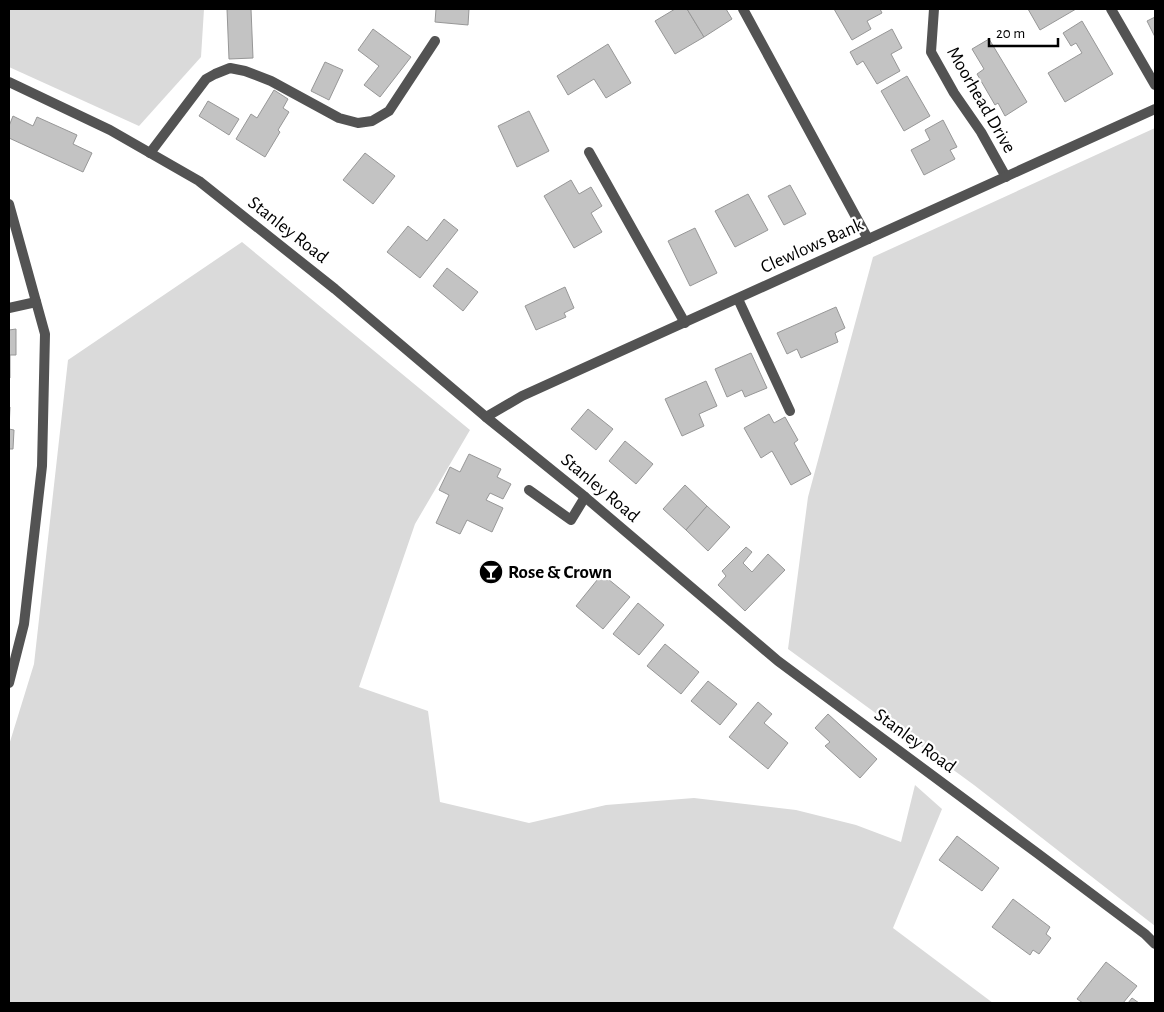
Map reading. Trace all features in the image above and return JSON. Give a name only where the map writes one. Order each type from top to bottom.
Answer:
[{"type":"street","points":[[744,9],[868,239]]},
{"type":"street","name":"Moorhead Drive","points":[[934,9],[931,52],[954,93],[981,132],[1006,177]]},
{"type":"street","points":[[1111,9],[1155,85]]},
{"type":"street","points":[[150,153],[206,79],[230,68],[246,71],[271,81],[339,118],[358,122],[372,121],[389,111],[435,41]]},
{"type":"street","name":"Stanley Road","points":[[9,82],[110,130],[198,181],[335,289],[778,661],[1037,853],[1155,944]]},
{"type":"street","name":"Clewlows Bank","points":[[486,417],[522,396],[1155,109]]},
{"type":"street","points":[[589,152],[685,323]]},
{"type":"street","points":[[9,204],[45,334],[42,466],[24,624],[9,683]]},
{"type":"street","points":[[738,299],[790,411]]},
{"type":"street","points":[[9,308],[36,302]]},
{"type":"street","points":[[529,490],[571,520],[585,497]]},
{"type":"shaded area","points":[[9,9],[204,9],[201,57],[139,126],[9,67]]},
{"type":"shaded area","points":[[1155,128],[1155,926],[974,785],[788,649],[808,497],[873,257]]},
{"type":"shaded area","points":[[242,242],[470,430],[415,524],[359,687],[428,711],[440,802],[529,823],[606,805],[694,798],[796,810],[856,825],[901,842],[915,785],[942,809],[893,928],[993,1003],[9,1003],[9,745],[34,664],[68,360]]},
{"type":"building","points":[[227,9],[251,9],[253,58],[229,59]]},
{"type":"building","points":[[436,9],[469,9],[468,25],[435,22]]},
{"type":"building","points":[[675,9],[687,9],[704,37],[675,54],[655,21]]},
{"type":"building","points":[[687,9],[726,9],[732,19],[704,37]]},
{"type":"building","points":[[834,9],[880,9],[882,13],[867,21],[871,29],[852,40]]},
{"type":"building","points":[[1028,9],[1076,9],[1040,30]]},
{"type":"building","points":[[1155,17],[1155,37],[1147,21]]},
{"type":"building","points":[[1082,21],[1113,74],[1065,102],[1048,73],[1082,53],[1076,43],[1071,46],[1063,33]]},
{"type":"building","points":[[373,29],[411,57],[380,97],[364,85],[379,66],[358,50]]},
{"type":"building","points":[[892,29],[902,48],[891,54],[900,71],[877,84],[863,61],[857,65],[850,52]]},
{"type":"building","points":[[989,39],[1027,102],[1005,116],[998,103],[995,105],[977,74],[984,69],[972,49]]},
{"type":"building","points":[[608,44],[631,83],[606,98],[594,79],[568,95],[557,76]]},
{"type":"building","points":[[325,62],[343,70],[329,100],[311,91]]},
{"type":"building","points":[[907,76],[930,116],[904,131],[881,91]]},
{"type":"building","points":[[274,90],[288,99],[283,108],[289,112],[265,157],[236,139],[251,114],[257,118]]},
{"type":"building","points":[[208,101],[239,119],[229,135],[199,116]]},
{"type":"building","points":[[529,111],[549,151],[517,167],[498,126]]},
{"type":"building","points":[[13,116],[33,126],[37,117],[77,135],[73,144],[92,153],[83,172],[9,138],[9,126]]},
{"type":"building","points":[[943,120],[957,147],[950,150],[955,159],[924,175],[911,150],[930,140],[925,130]]},
{"type":"building","points":[[365,153],[395,176],[373,204],[343,180]]},
{"type":"building","points":[[571,180],[579,194],[591,187],[602,206],[591,213],[602,232],[574,248],[544,196]]},
{"type":"building","points":[[790,185],[806,214],[784,225],[768,196]]},
{"type":"building","points":[[748,194],[768,230],[735,247],[715,211]]},
{"type":"building","points":[[444,219],[458,230],[420,278],[387,252],[408,226],[427,241]]},
{"type":"building","points":[[695,228],[717,273],[690,286],[668,241]]},
{"type":"building","points":[[447,268],[478,292],[463,311],[433,286]]},
{"type":"building","points":[[565,287],[574,308],[564,313],[566,317],[536,330],[525,306]]},
{"type":"building","points":[[836,307],[845,328],[835,333],[838,342],[801,358],[797,349],[787,354],[777,333]]},
{"type":"building","points":[[16,329],[16,355],[10,355],[9,378],[9,330]]},
{"type":"building","points":[[751,353],[767,388],[745,397],[742,390],[727,397],[715,369]]},
{"type":"building","points":[[706,381],[717,406],[699,414],[704,426],[682,436],[665,399]]},
{"type":"building","points":[[588,409],[613,429],[596,450],[571,429]]},
{"type":"building","points":[[769,414],[774,423],[785,417],[798,440],[794,443],[811,474],[791,485],[772,451],[761,458],[744,428]]},
{"type":"building","points":[[9,429],[14,430],[13,449],[9,449]]},
{"type":"building","points":[[625,441],[653,464],[636,484],[609,461]]},
{"type":"building","points":[[469,454],[501,469],[497,477],[511,484],[503,499],[490,493],[486,500],[503,508],[492,532],[467,520],[460,534],[436,523],[449,495],[439,490],[450,467],[460,472]]},
{"type":"building","points":[[685,485],[707,506],[686,530],[663,509]]},
{"type":"building","points":[[707,506],[730,527],[708,551],[686,530]]},
{"type":"building","points":[[746,547],[752,552],[743,563],[752,572],[768,554],[785,570],[745,611],[718,585],[726,576],[722,571]]},
{"type":"building","points":[[602,574],[630,597],[603,629],[576,606]]},
{"type":"building","points":[[638,603],[664,625],[639,655],[613,634]]},
{"type":"building","points":[[665,644],[699,672],[681,694],[647,666]]},
{"type":"building","points":[[708,681],[737,704],[720,725],[691,701]]},
{"type":"building","points":[[758,702],[772,714],[764,723],[788,743],[768,769],[729,737]]},
{"type":"building","points":[[828,714],[877,759],[860,778],[825,746],[830,742],[815,728]]},
{"type":"building","points":[[957,836],[999,868],[982,891],[939,860]]},
{"type":"building","points":[[1013,899],[1050,927],[1046,934],[1051,938],[1039,954],[1033,950],[1030,955],[992,927]]},
{"type":"building","points":[[1106,962],[1137,986],[1123,1003],[1083,1003],[1077,999]]},
{"type":"building","points":[[1132,998],[1139,1003],[1128,1003]]},
{"type":"place","name":"Rose & Crown","points":[[491,572]]}]
